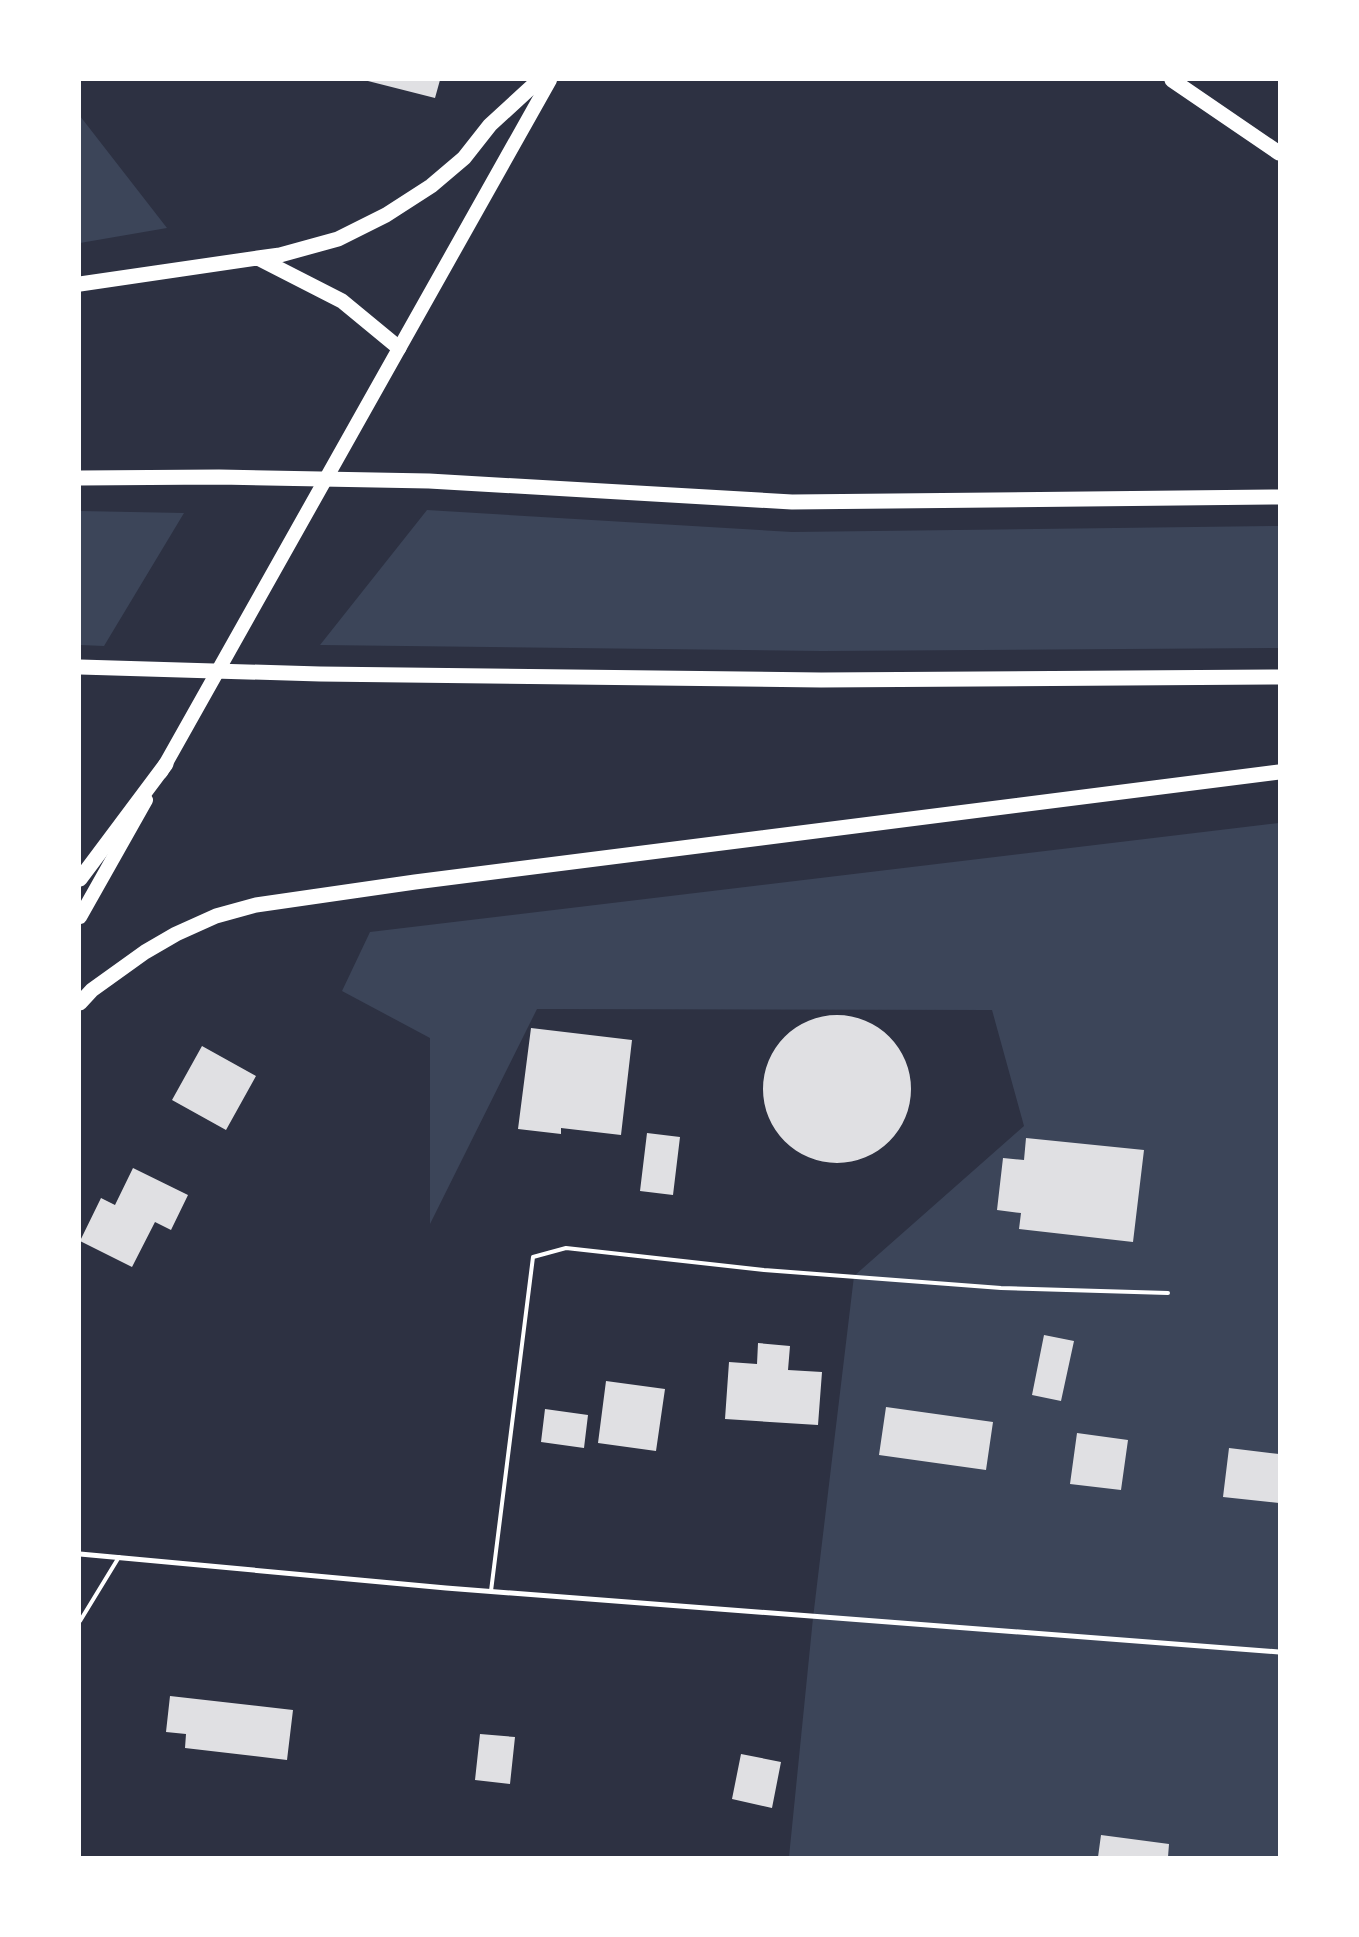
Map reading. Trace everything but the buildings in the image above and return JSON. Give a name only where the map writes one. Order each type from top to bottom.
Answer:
[{"type":"highway","points":[[80,284],[280,255],[338,239],[386,215],[431,186],[464,158],[490,125],[539,80]]},
{"type":"highway","points":[[80,917],[550,80]]},
{"type":"highway","points":[[1174,82],[1279,153]]},
{"type":"highway","points":[[258,258],[342,301],[399,348]]},
{"type":"highway","points":[[80,478],[219,477],[429,481],[792,502],[1279,496]]},
{"type":"highway","points":[[80,667],[320,674],[821,680],[1279,677]]},
{"type":"highway","points":[[80,879],[166,764]]},
{"type":"highway","points":[[80,1003],[92,990],[145,952],[176,934],[216,916],[256,905],[415,882],[1279,772]]},
{"type":"street","points":[[80,1554],[491,1591],[1279,1652]]},
{"type":"lane","points":[[491,1591],[533,1257],[566,1248],[764,1270],[1001,1288],[1168,1293]]},
{"type":"lane","points":[[80,1621],[120,1557]]},
{"type":"shaded area","points":[[80,116],[167,228],[80,243]]},
{"type":"shaded area","points":[[427,510],[792,532],[1279,526],[1279,648],[822,651],[320,645]]},
{"type":"shaded area","points":[[80,511],[184,513],[104,646],[80,645]]},
{"type":"shaded area","points":[[1279,823],[1279,1857],[789,1857],[813,1618],[854,1276],[1024,1126],[992,1010],[537,1009],[430,1224],[430,1038],[342,991],[370,932]]}]
